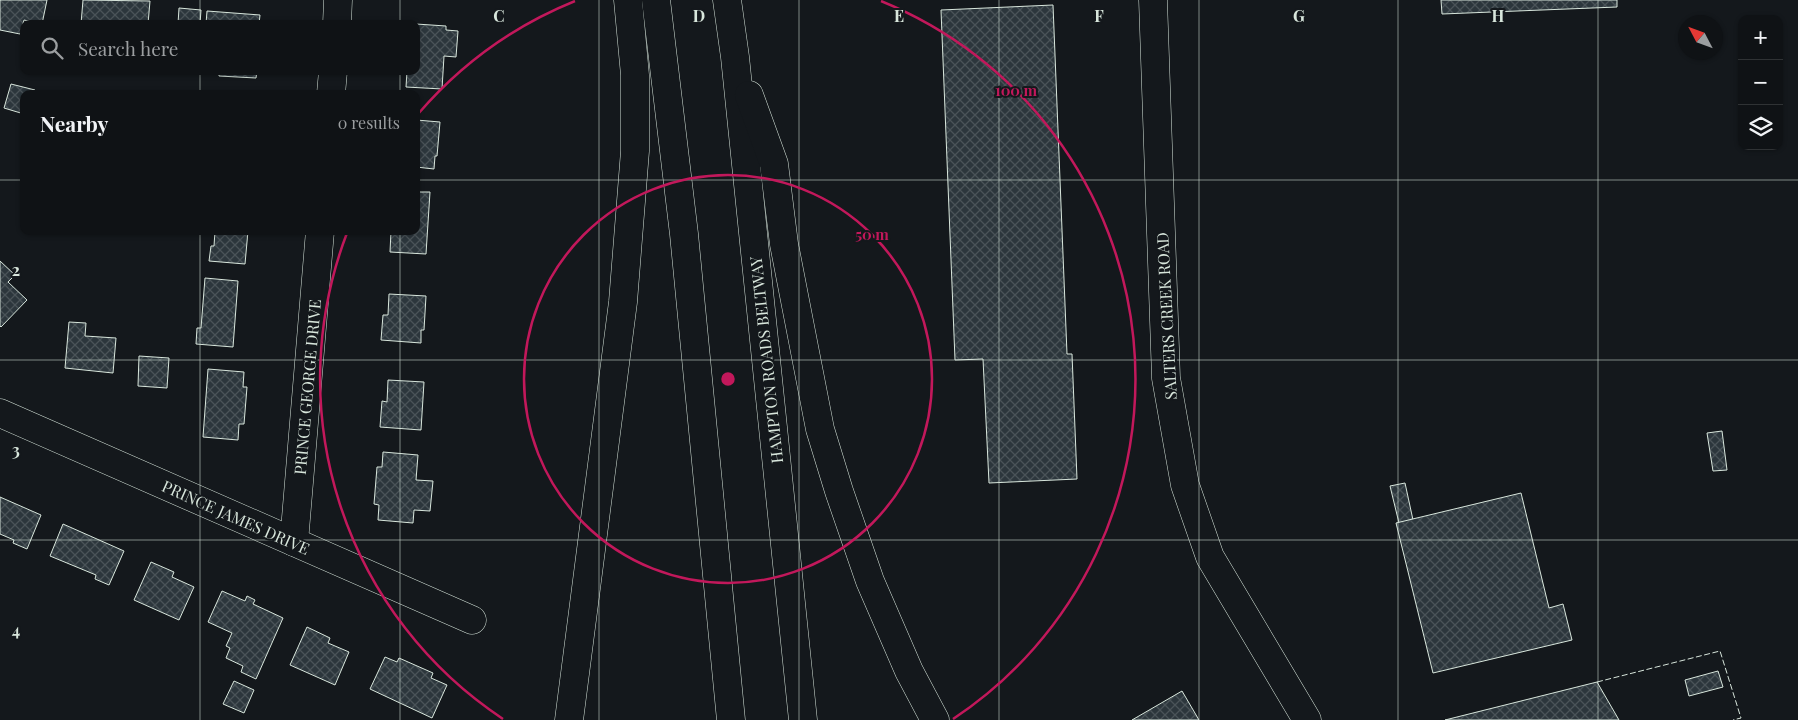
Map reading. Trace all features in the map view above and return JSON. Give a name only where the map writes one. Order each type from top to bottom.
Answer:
[{"type":"main road","points":[[337,20],[338,0]]},
{"type":"main road","points":[[570,720],[622,302],[634,151],[635,75],[628,0]]},
{"type":"main road","points":[[656,0],[684,234],[731,720]]},
{"type":"main road","name":"HAMPTON ROADS BELTWAY","points":[[727,0],[735,57],[803,720]]},
{"type":"main road","name":"SALTERS CREEK ROAD","points":[[1153,0],[1166,378],[1185,485],[1210,557],[1307,720]]},
{"type":"main road","points":[[735,57],[774,164],[786,254],[820,429],[870,581],[909,671],[935,720]]},
{"type":"main road","points":[[331,90],[333,75]]},
{"type":"main road","name":"PRINCE GEORGE DRIVE","points":[[294,542],[320,235]]},
{"type":"main road","name":"PRINCE JAMES DRIVE","points":[[0,413],[472,620]]},
{"type":"building","points":[[0,0],[47,0],[43,20],[20,20],[20,34],[0,30]]},
{"type":"building","points":[[83,0],[150,1],[148,20],[81,20]]},
{"type":"building","points":[[1441,0],[1617,0],[1617,7],[1442,14]]},
{"type":"building","points":[[1053,5],[1067,354],[1072,354],[1077,479],[989,483],[983,359],[955,360],[941,10]]},
{"type":"building","points":[[179,8],[201,10],[200,20],[178,20]]},
{"type":"building","points":[[207,11],[260,15],[259,20],[206,20]]},
{"type":"building","points":[[420,24],[446,26],[446,30],[458,31],[456,57],[444,56],[442,89],[406,87],[407,75],[420,75]]},
{"type":"building","points":[[219,75],[256,75],[256,78]]},
{"type":"building","points":[[11,84],[35,90],[20,90],[20,113],[4,108]]},
{"type":"building","points":[[420,120],[440,122],[434,169],[420,167]]},
{"type":"building","points":[[420,192],[430,192],[426,254],[390,252],[391,235],[420,235]]},
{"type":"building","points":[[215,235],[248,235],[245,264],[209,261],[211,246],[214,246]]},
{"type":"building","points":[[0,261],[15,275],[8,282],[27,300],[1,327],[0,326]]},
{"type":"building","points":[[205,278],[238,281],[233,347],[196,344],[197,328],[201,328]]},
{"type":"building","points":[[389,294],[426,296],[424,330],[421,330],[421,343],[381,340],[383,315],[388,315]]},
{"type":"building","points":[[69,322],[86,323],[85,336],[116,338],[113,373],[65,368]]},
{"type":"building","points":[[139,356],[169,358],[167,388],[138,386]]},
{"type":"building","points":[[208,369],[244,372],[243,387],[247,387],[244,424],[239,424],[238,440],[203,437]]},
{"type":"building","points":[[388,380],[424,382],[421,430],[380,427],[382,401],[387,402]]},
{"type":"building","points":[[1722,431],[1727,470],[1713,471],[1707,433]]},
{"type":"building","points":[[383,452],[418,455],[416,480],[433,481],[430,511],[414,510],[413,523],[378,520],[379,505],[374,504],[377,467],[382,467]]},
{"type":"building","points":[[1405,483],[1413,520],[1399,523],[1390,486]]},
{"type":"building","points":[[1521,493],[1549,608],[1563,604],[1572,640],[1433,673],[1396,523]]},
{"type":"building","points":[[0,497],[41,515],[27,549],[13,543],[14,540],[0,534]]},
{"type":"building","points":[[63,524],[124,551],[109,585],[95,579],[96,575],[50,556]]},
{"type":"building","points":[[151,562],[174,572],[172,577],[194,587],[179,620],[134,600]]},
{"type":"building","points":[[222,591],[245,601],[247,596],[255,600],[253,604],[283,618],[256,679],[241,672],[243,666],[226,658],[230,648],[226,646],[232,633],[208,622]]},
{"type":"building","points":[[307,627],[330,638],[328,643],[349,652],[335,685],[290,665]]},
{"type":"building","points":[[385,657],[397,662],[399,658],[433,673],[431,678],[447,685],[432,718],[370,689]]},
{"type":"building","points":[[1718,671],[1723,687],[1689,696],[1685,680]]},
{"type":"building","points":[[234,681],[254,690],[244,713],[223,704]]},
{"type":"building","points":[[1597,682],[1619,720],[1445,720]]},
{"type":"building","points":[[1182,691],[1199,720],[1132,720]]},
{"type":"fence","points":[[1597,682],[1720,651],[1741,718],[1733,720]]}]
